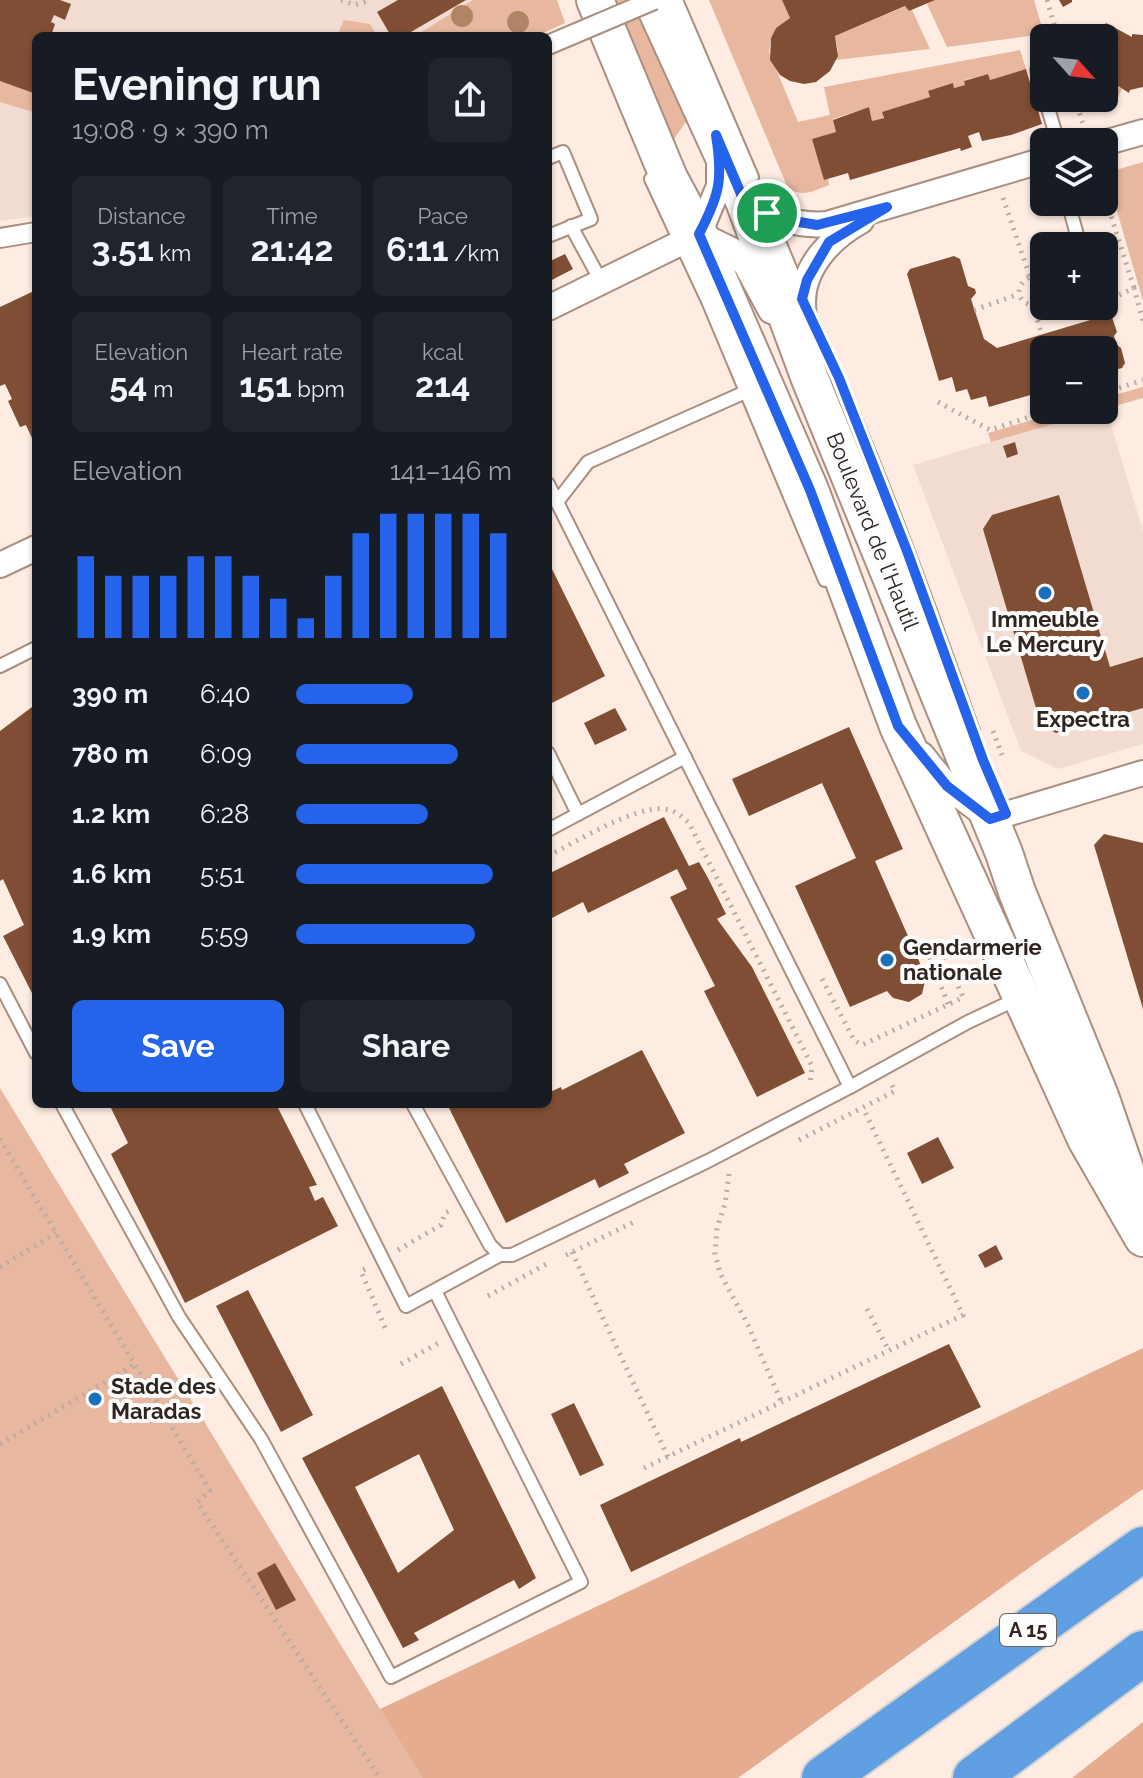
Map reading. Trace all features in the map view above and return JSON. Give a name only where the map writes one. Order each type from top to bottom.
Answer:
[{"type":"highway","name":"A 15","points":[[824,1778],[1143,1549]]},
{"type":"highway","points":[[975,1778],[1143,1653]]},
{"type":"main road","name":"Boulevard de l'Hautil","points":[[653,0],[716,135],[757,200],[810,379],[1002,814],[1017,892],[1130,1167],[1143,1221]]},
{"type":"main road","name":"Boulevard de l'Hautil","points":[[596,2],[669,178],[690,239],[755,388],[810,490],[898,726],[1020,998],[1086,1139],[1130,1167],[1143,1238]]},
{"type":"main road","points":[[1020,998],[1100,1096]]},
{"type":"street","points":[[552,43],[653,0]]},
{"type":"street","points":[[1118,139],[1143,132]]},
{"type":"street","name":"Boulevard de l'Hautil","points":[[716,135],[721,167],[719,186],[690,239],[732,250],[746,265],[810,379]]},
{"type":"street","points":[[757,200],[776,218],[817,225],[1030,164]]},
{"type":"street","points":[[810,379],[802,299],[812,270],[829,242],[887,207]]},
{"type":"street","points":[[0,238],[32,233]]},
{"type":"street","points":[[552,306],[690,239]]},
{"type":"street","points":[[0,565],[32,550]]},
{"type":"street","points":[[898,726],[947,786],[1002,814],[1143,773]]},
{"type":"lane","points":[[676,0],[757,200],[839,378],[907,551],[978,746]]},
{"type":"lane","points":[[596,2],[602,52]]},
{"type":"lane","points":[[552,156],[563,152],[591,219],[552,234]]},
{"type":"lane","points":[[648,172],[690,239]]},
{"type":"lane","points":[[571,226],[602,283]]},
{"type":"lane","points":[[557,502],[588,462],[755,388],[833,598]]},
{"type":"lane","points":[[552,492],[850,1087]]},
{"type":"lane","points":[[846,622],[876,665]]},
{"type":"lane","points":[[0,666],[32,650]]},
{"type":"lane","points":[[552,828],[685,757]]},
{"type":"lane","points":[[552,761],[578,814]]},
{"type":"lane","points":[[0,984],[32,1045]]},
{"type":"lane","points":[[307,1108],[406,1306],[500,1255],[512,1255],[537,1245],[1020,998]]},
{"type":"lane","points":[[64,1108],[179,1317],[261,1439],[391,1677],[581,1582],[435,1291]]},
{"type":"lane","points":[[415,1108],[465,1202],[490,1245],[500,1255]]},
{"type":"path","points":[[341,0],[354,5],[371,0]]},
{"type":"path","points":[[1047,0],[1054,24]]},
{"type":"path","points":[[995,175],[1030,277],[1020,285],[1019,294],[1024,302],[1030,304]]},
{"type":"path","points":[[1111,216],[1143,321]]},
{"type":"path","points":[[1118,295],[1134,288]]},
{"type":"path","points":[[974,310],[1019,294]]},
{"type":"path","points":[[1038,320],[1042,335]]},
{"type":"path","points":[[1118,388],[1143,380]]},
{"type":"path","points":[[938,402],[990,430],[1030,417]]},
{"type":"path","points":[[552,854],[650,809],[679,813],[689,823],[812,1066],[812,1079],[807,1090]]},
{"type":"path","points":[[948,1004],[925,945],[938,940],[974,1019]]},
{"type":"path","points":[[816,968],[854,1040],[862,1045],[964,997]]},
{"type":"path","points":[[644,1468],[963,1315],[863,1108]]},
{"type":"path","points":[[0,1139],[210,1491],[197,1502],[380,1778]]},
{"type":"path","points":[[729,1174],[725,1204],[717,1228],[715,1254],[720,1273],[771,1374],[781,1401]]},
{"type":"path","points":[[384,1331],[361,1271],[441,1225],[445,1213],[465,1202]]},
{"type":"path","points":[[0,1267],[56,1233]]},
{"type":"path","points":[[572,1252],[668,1457]]},
{"type":"path","points":[[867,1309],[889,1351]]},
{"type":"path","points":[[401,1364],[456,1333]]},
{"type":"path","points":[[0,1444],[134,1365]]},
{"type":"shaded area","points":[[0,0],[525,0],[469,32],[32,32],[32,217],[0,221]]},
{"type":"shaded area","points":[[473,0],[557,0],[565,23],[546,32],[421,32]]},
{"type":"shaded area","points":[[614,0],[638,0],[688,119],[674,139]]},
{"type":"shaded area","points":[[709,0],[782,0],[790,18],[776,28],[769,52],[798,122],[830,115],[824,87],[1020,50],[1026,69],[990,80],[988,74],[965,80],[965,85],[954,88],[953,84],[928,92],[930,97],[883,112],[883,118],[872,121],[869,107],[833,119],[836,132],[829,185],[807,193],[797,192],[787,186]]},
{"type":"shaded area","points":[[932,0],[1034,0],[1041,24],[1030,24],[1030,36],[947,47],[927,4]]},
{"type":"shaded area","points":[[906,6],[909,11],[912,10],[930,49],[836,60],[838,50],[835,36]]},
{"type":"shaded area","points":[[344,20],[370,24],[375,32],[339,32]]},
{"type":"shaded area","points":[[0,81],[32,93],[32,112],[0,102]]},
{"type":"shaded area","points":[[1143,162],[1143,301],[1118,215],[1118,169]]},
{"type":"shaded area","points":[[1143,387],[1143,398],[1118,405],[1118,394]]},
{"type":"shaded area","points":[[1030,421],[1030,424],[1053,424],[991,442],[988,433]]},
{"type":"shaded area","points":[[1052,424],[1111,424],[1143,531],[1143,744],[1058,769],[1021,751],[913,465]]},
{"type":"shaded area","name":"Stade des Maradas","points":[[0,1088],[380,1709],[422,1778],[0,1778]]},
{"type":"shaded area","points":[[1143,1348],[1143,1489],[738,1778],[422,1778],[380,1709]]},
{"type":"shaded area","points":[[1143,1722],[1143,1778],[1072,1778]]},
{"type":"building","points":[[0,0],[60,0],[71,4],[65,20],[54,15],[52,32],[32,32],[32,93],[0,81]]},
{"type":"building","points":[[398,0],[466,0],[411,32],[389,32],[377,12]]},
{"type":"building","points":[[782,0],[935,0],[909,11],[905,6],[835,36],[838,56],[830,71],[816,82],[804,84],[780,75],[770,60],[771,38],[776,28],[790,18]]},
{"type":"building","points":[[1059,0],[1072,0],[1072,2],[1063,7]]},
{"type":"building","points":[[1118,29],[1132,37],[1132,34],[1143,35],[1143,87],[1129,93],[1118,86]]},
{"type":"building","points":[[1026,69],[1030,83],[1030,112],[1039,112],[1042,124],[982,141],[979,132],[968,136],[972,147],[961,151],[960,148],[850,180],[848,173],[824,180],[812,139],[836,132],[833,120],[869,107],[872,121],[884,118],[882,112],[930,97],[928,91],[953,83],[954,88],[965,85],[964,81],[988,74],[990,80]]},
{"type":"building","points":[[565,254],[573,269],[552,280],[552,260]]},
{"type":"building","points":[[954,256],[960,259],[968,286],[975,289],[976,293],[971,299],[984,339],[997,348],[1030,338],[1030,395],[989,407],[986,396],[971,400],[967,389],[956,392],[952,377],[939,381],[907,274],[910,269]]},
{"type":"building","points":[[32,292],[32,438],[26,425],[20,427],[8,401],[12,399],[5,384],[0,386],[0,307]]},
{"type":"building","points":[[1090,320],[1113,320],[1117,332],[1114,336],[1037,336]]},
{"type":"building","points":[[1118,346],[1125,363],[1118,369]]},
{"type":"building","points":[[1015,442],[1018,454],[1007,458],[1003,446]]},
{"type":"building","name":"Immeuble Le Mercury","points":[[1059,495],[1110,667],[1143,657],[1143,708],[1056,733],[1041,725],[983,529],[992,515]]},
{"type":"building","points":[[552,569],[605,676],[552,703]]},
{"type":"building","points":[[32,707],[32,993],[3,936],[24,925],[3,879],[0,881],[0,731]]},
{"type":"building","points":[[615,708],[627,730],[595,745],[584,723]]},
{"type":"building","points":[[849,727],[903,849],[875,861],[926,977],[922,994],[909,1002],[893,998],[887,991],[850,1007],[795,886],[856,858],[822,783],[749,816],[732,779]]},
{"type":"building","points":[[664,817],[689,866],[699,862],[708,878],[726,914],[717,919],[752,967],[805,1073],[757,1097],[704,991],[715,986],[670,897],[687,889],[677,869],[588,913],[583,902],[552,918],[552,872]]},
{"type":"building","points":[[1104,834],[1143,843],[1143,1009],[1094,845]]},
{"type":"building","points":[[642,1050],[685,1133],[624,1164],[629,1173],[599,1188],[595,1179],[506,1223],[449,1108],[552,1108],[552,1091],[561,1087],[562,1090]]},
{"type":"building","points":[[111,1108],[278,1108],[317,1185],[309,1187],[315,1201],[323,1197],[338,1226],[185,1303],[111,1154],[128,1143]]},
{"type":"building","points":[[938,1137],[954,1168],[922,1184],[907,1153]]},
{"type":"building","points":[[996,1245],[1003,1259],[985,1268],[978,1255]]},
{"type":"building","points":[[248,1290],[313,1415],[281,1432],[216,1306]]},
{"type":"building","points":[[949,1344],[981,1407],[631,1572],[600,1505]]},
{"type":"building","points":[[442,1386],[536,1578],[519,1589],[514,1580],[414,1633],[419,1640],[403,1648],[302,1458]],"holes":[[[419,1454],[454,1530],[398,1573],[355,1487]]]},
{"type":"building","points":[[574,1403],[604,1465],[580,1476],[551,1414]]},
{"type":"building","points":[[275,1563],[296,1600],[276,1610],[257,1573]]},
{"type":"place","name":"Immeuble Le Mercury","points":[[1045,593]]},
{"type":"place","name":"Expectra","points":[[1083,693]]},
{"type":"place","name":"Gendarmerie nationale","points":[[887,960]]},
{"type":"place","name":"Stade des Maradas","points":[[95,1399]]},
{"type":"route","points":[[716,135],[744,201],[767,213],[776,218],[817,225],[887,207],[829,242],[807,280],[802,299],[839,378],[1006,814],[990,819],[960,797],[947,786],[898,726],[810,490],[699,234],[708,219],[719,186],[721,167],[716,135]]}]
